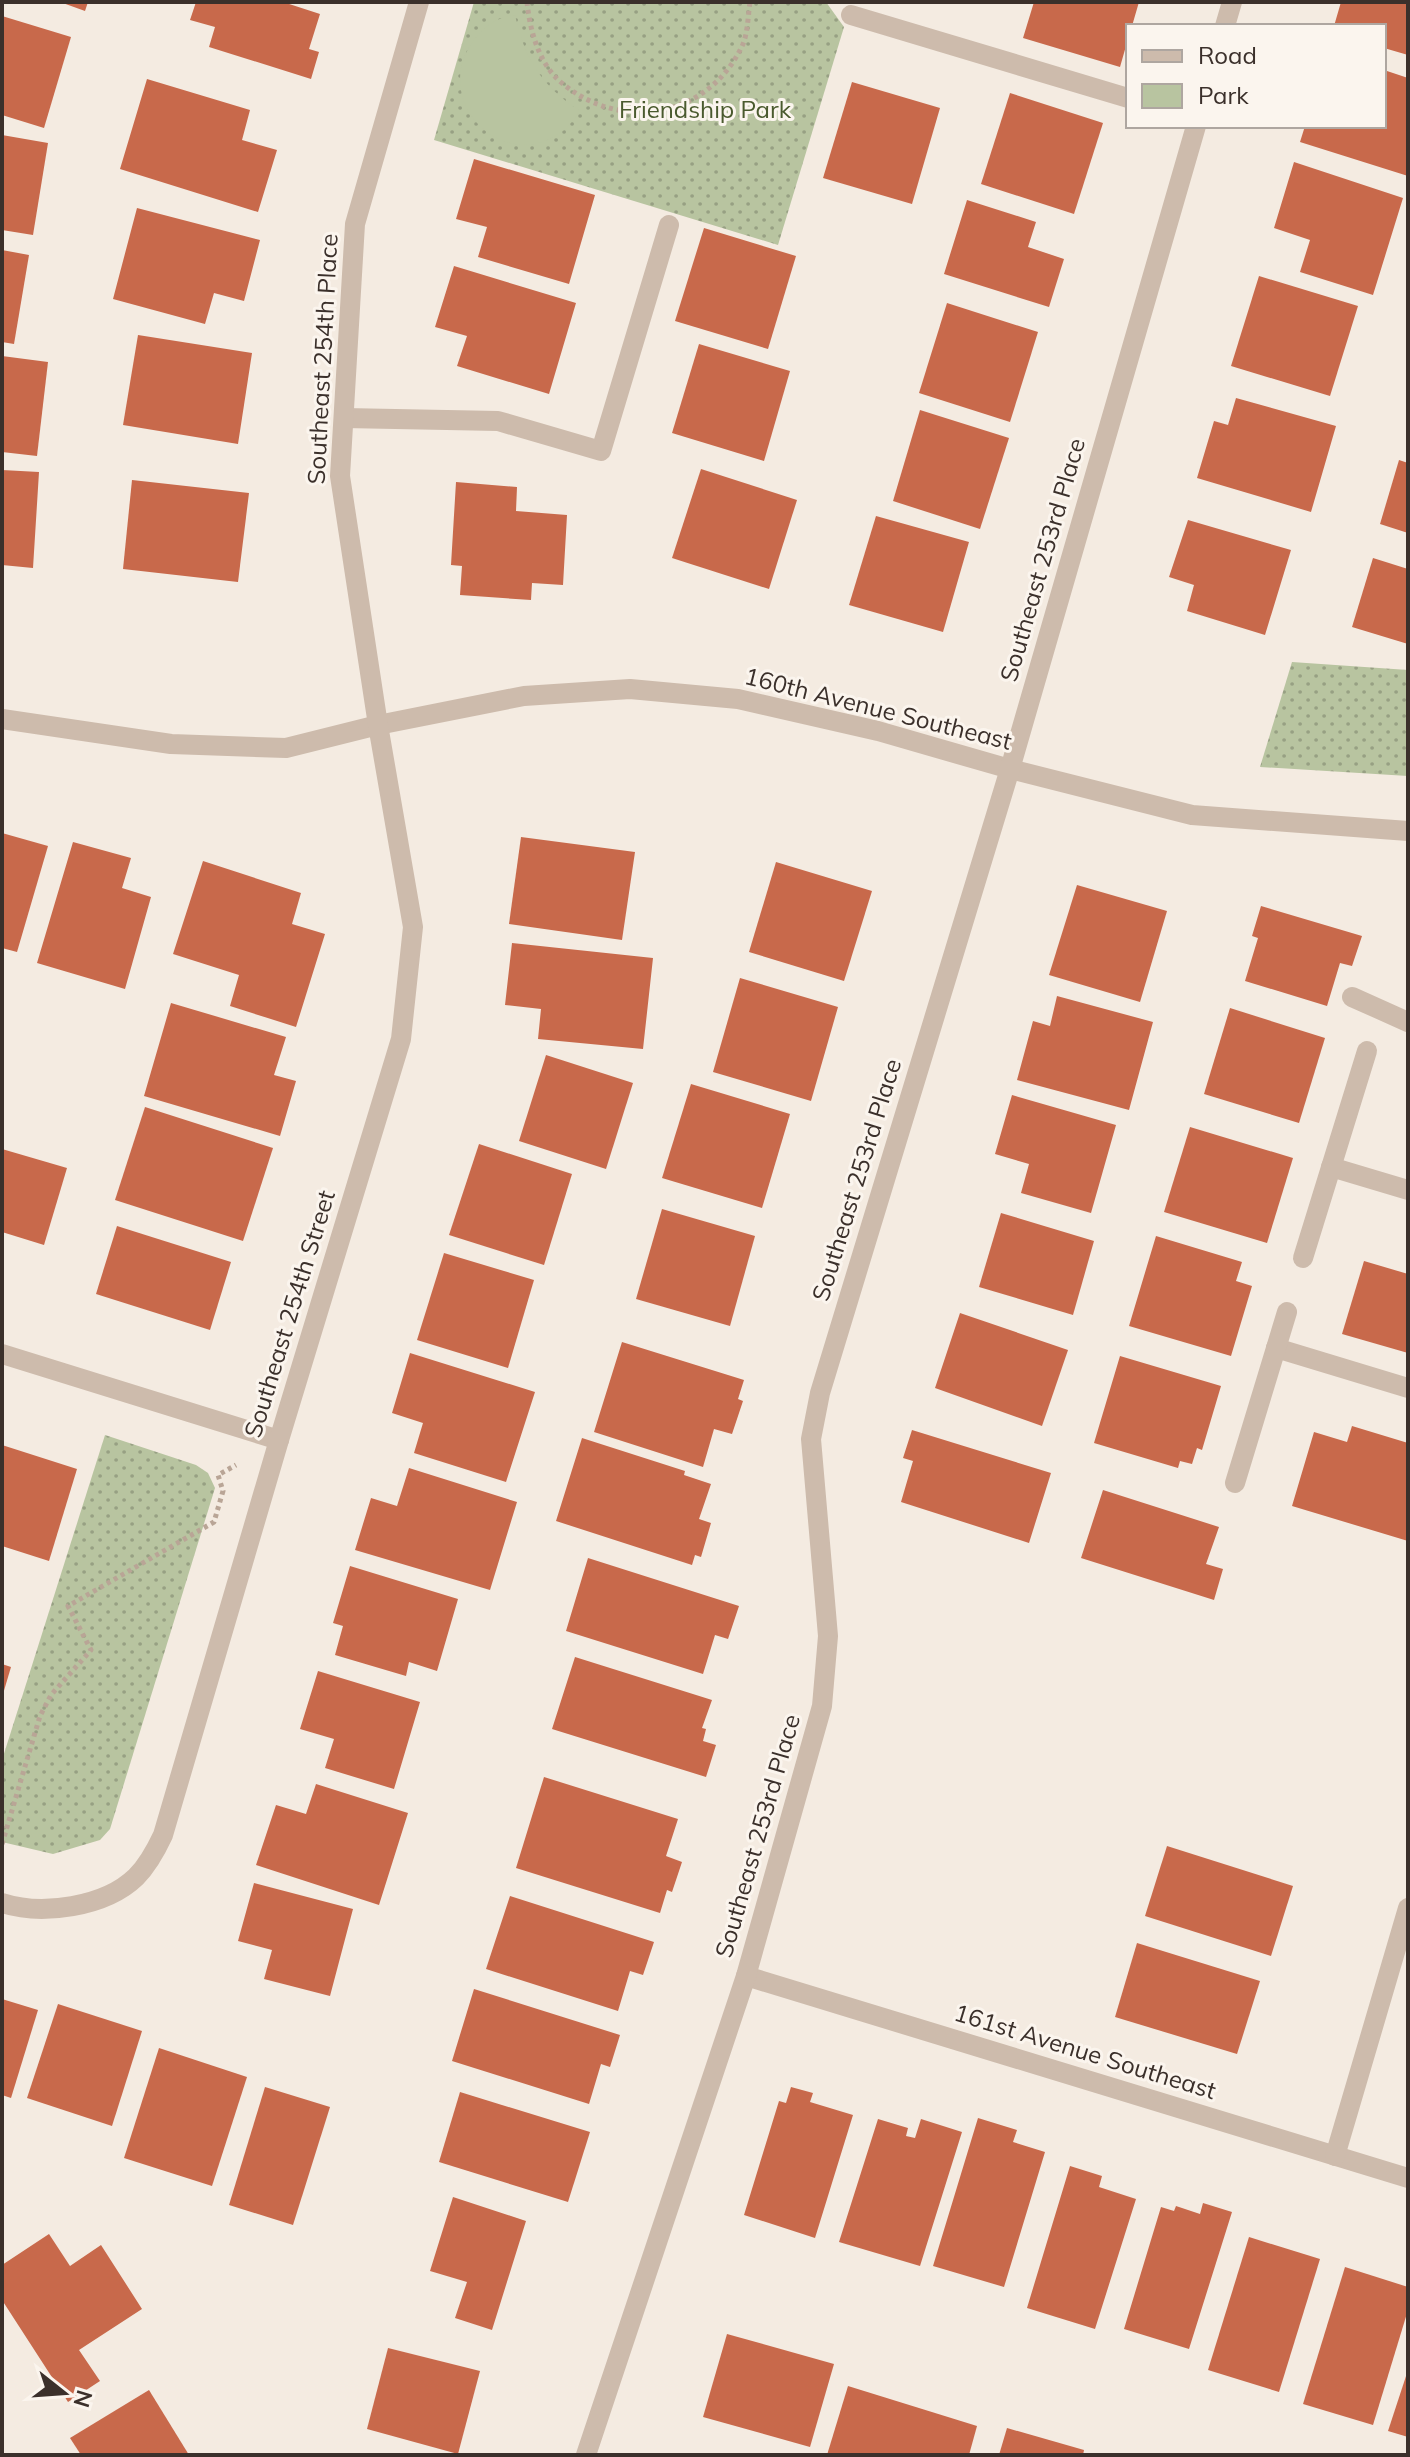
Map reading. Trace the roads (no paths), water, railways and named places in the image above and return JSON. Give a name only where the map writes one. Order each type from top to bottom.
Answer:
[{"type":"street","name":"Southeast 254th Place","points":[[378,725],[340,476],[355,224],[419,2]]},
{"type":"street","points":[[1226,24],[1232,2]]},
{"type":"street","points":[[851,15],[1126,97]]},
{"type":"street","name":"Southeast 253rd Place","points":[[586,2455],[746,1976],[822,1706],[828,1636],[811,1439],[820,1393],[1010,769],[1195,128]]},
{"type":"street","points":[[344,418],[498,421],[601,451],[669,225]]},
{"type":"street","name":"160th Avenue Southeast","points":[[2,719],[171,744],[286,748],[378,725],[524,696],[630,689],[738,699],[878,731],[1010,769],[1192,815],[1408,831]]},
{"type":"street","name":"Southeast 254th Street","points":[[2,1903],[55,1910],[113,1891],[136,1878],[163,1835],[403,1025],[413,927],[378,725]]},
{"type":"street","points":[[1352,997],[1408,1022]]},
{"type":"street","points":[[1303,1258],[1367,1051]]},
{"type":"street","points":[[1331,1167],[1408,1190]]},
{"type":"street","points":[[1235,1483],[1287,1312]]},
{"type":"street","points":[[1276,1348],[1408,1388]]},
{"type":"street","points":[[2,1354],[279,1440]]},
{"type":"street","points":[[1335,2156],[1408,1908]]},
{"type":"street","name":"161st Avenue Southeast","points":[[746,1976],[1408,2178]]},
{"type":"park label","name":"Friendship Park","points":[[705,110]]}]
